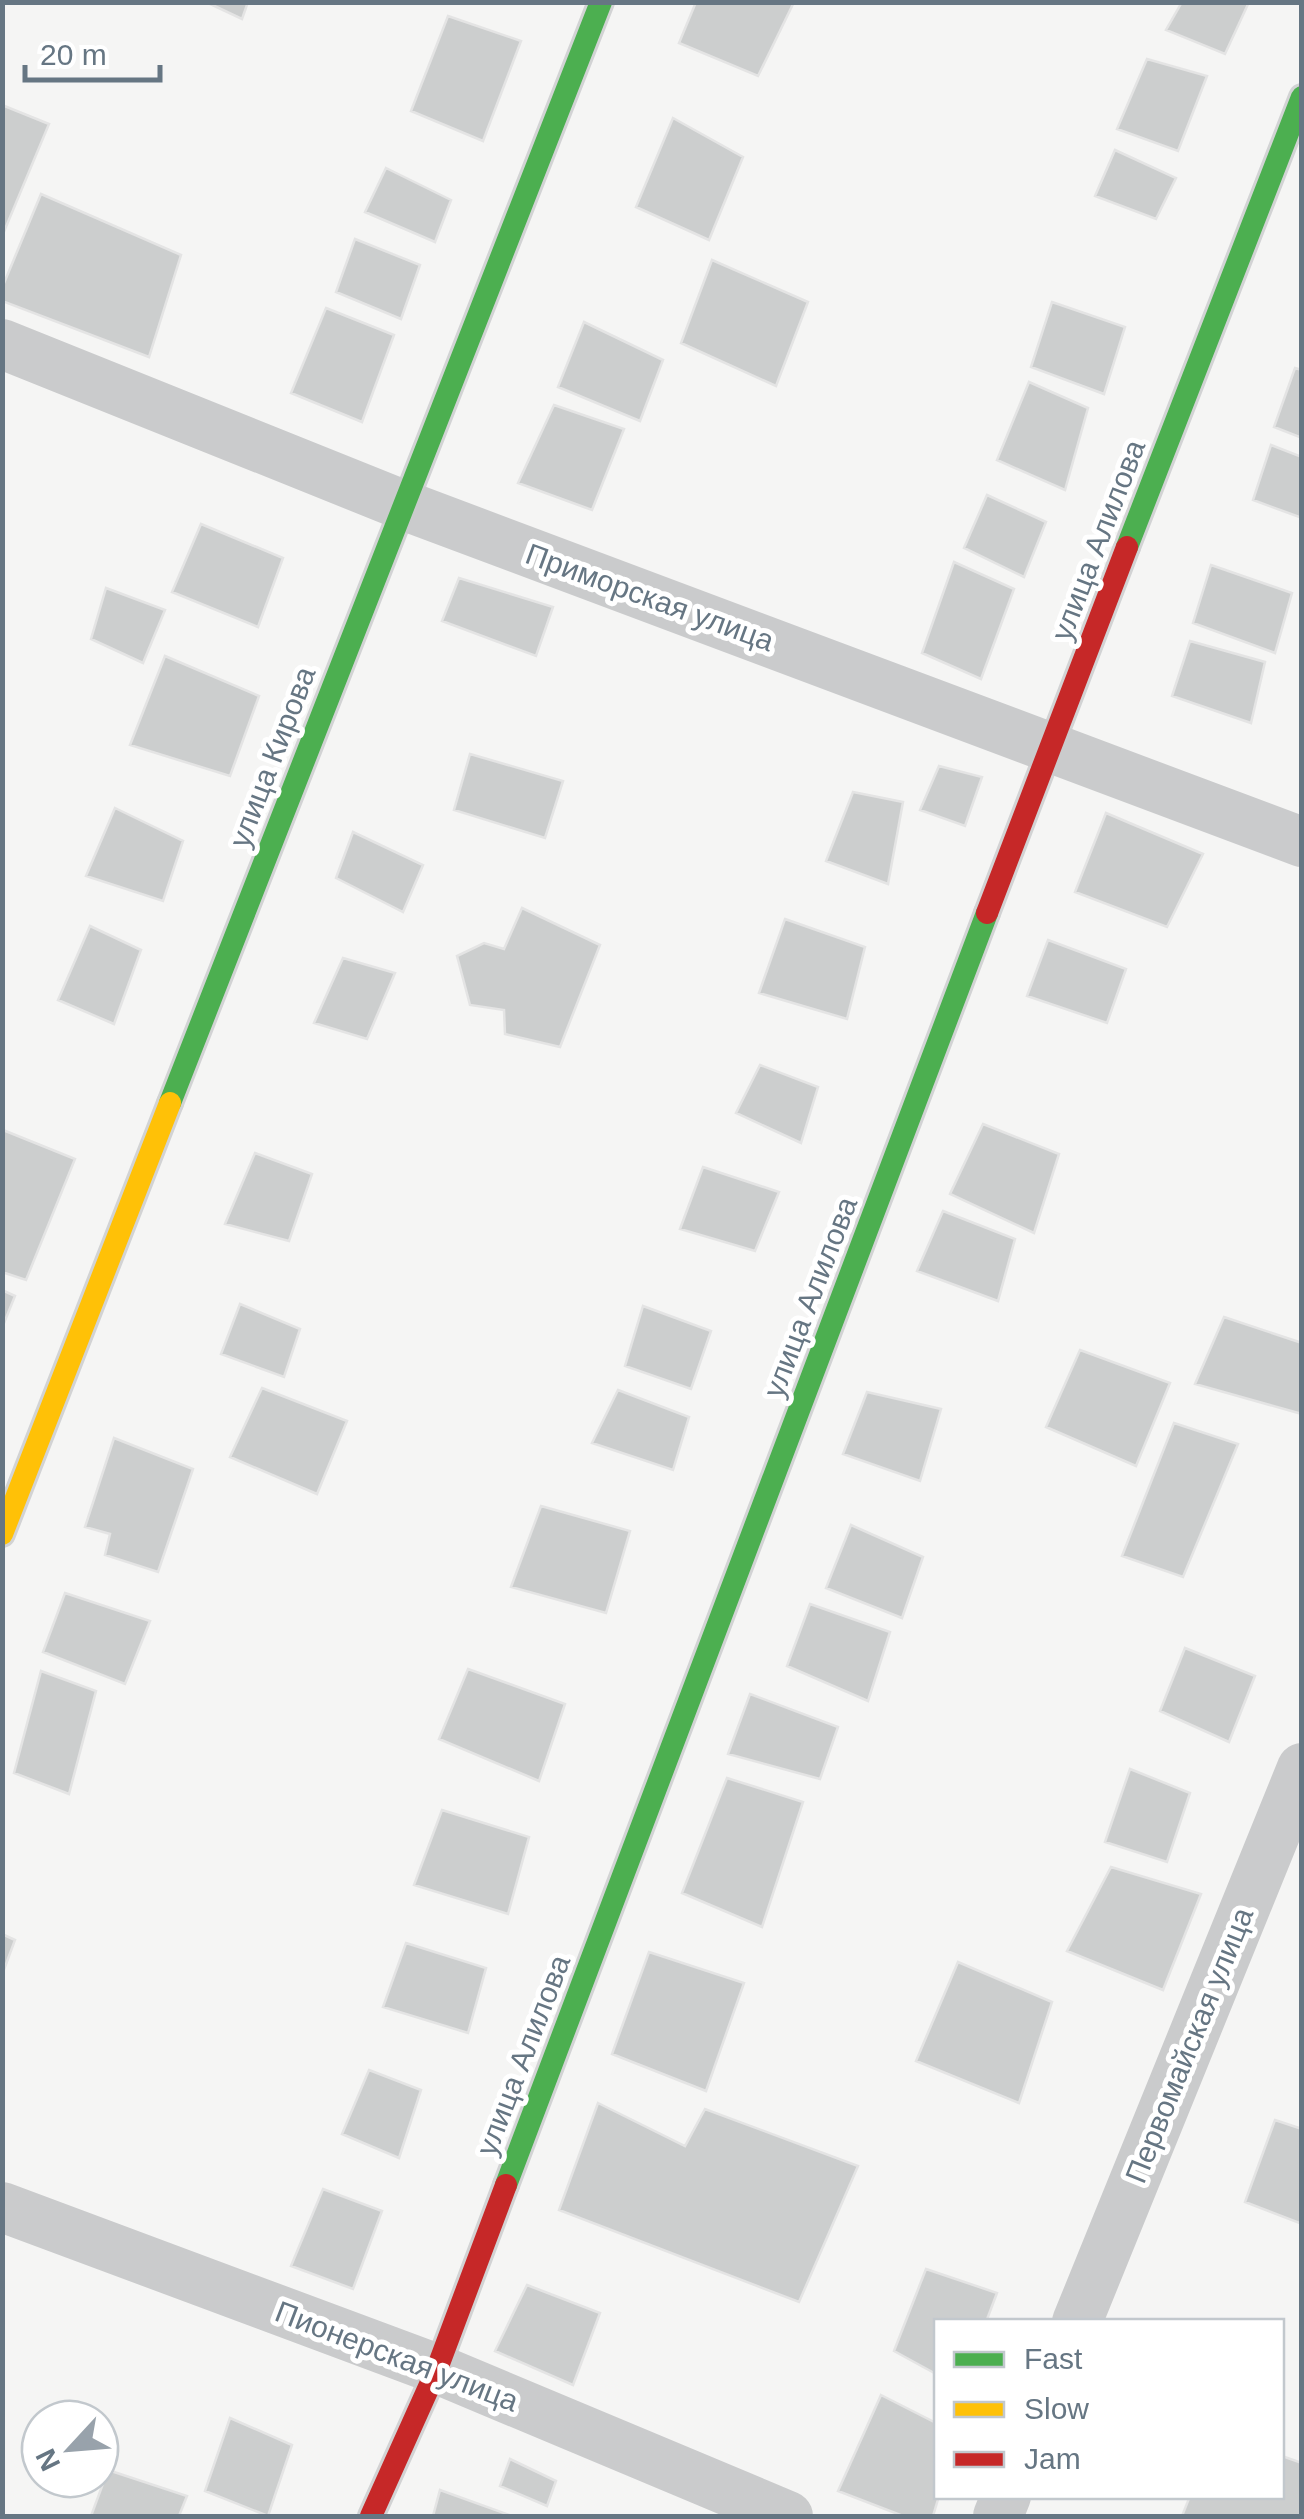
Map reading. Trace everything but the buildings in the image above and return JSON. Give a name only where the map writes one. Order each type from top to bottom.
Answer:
[{"type":"street","name":"улица Кирова","points":[[2,1534],[602,2]]},
{"type":"street","name":"улица Алилова","points":[[371,2516],[437,2369],[1050,746],[1302,97]]},
{"type":"street","name":"Приморская улица","points":[[2,344],[403,505],[1302,842]]},
{"type":"street","name":"Первомайская улица","points":[[1078,2319],[1302,1768]]},
{"type":"street","name":"Пионерская улица","points":[[2,2207],[437,2369],[788,2516]]},
{"type":"traffic: fast","points":[[170,1103],[601,2]]},
{"type":"traffic: fast","points":[[1127,547],[1302,97]]},
{"type":"traffic: fast","points":[[506,2185],[987,913]]},
{"type":"traffic: slow","points":[[2,1534],[170,1103]]},
{"type":"traffic: jam","points":[[987,913],[1127,547]]},
{"type":"traffic: jam","points":[[371,2516],[437,2369],[506,2185]]}]
